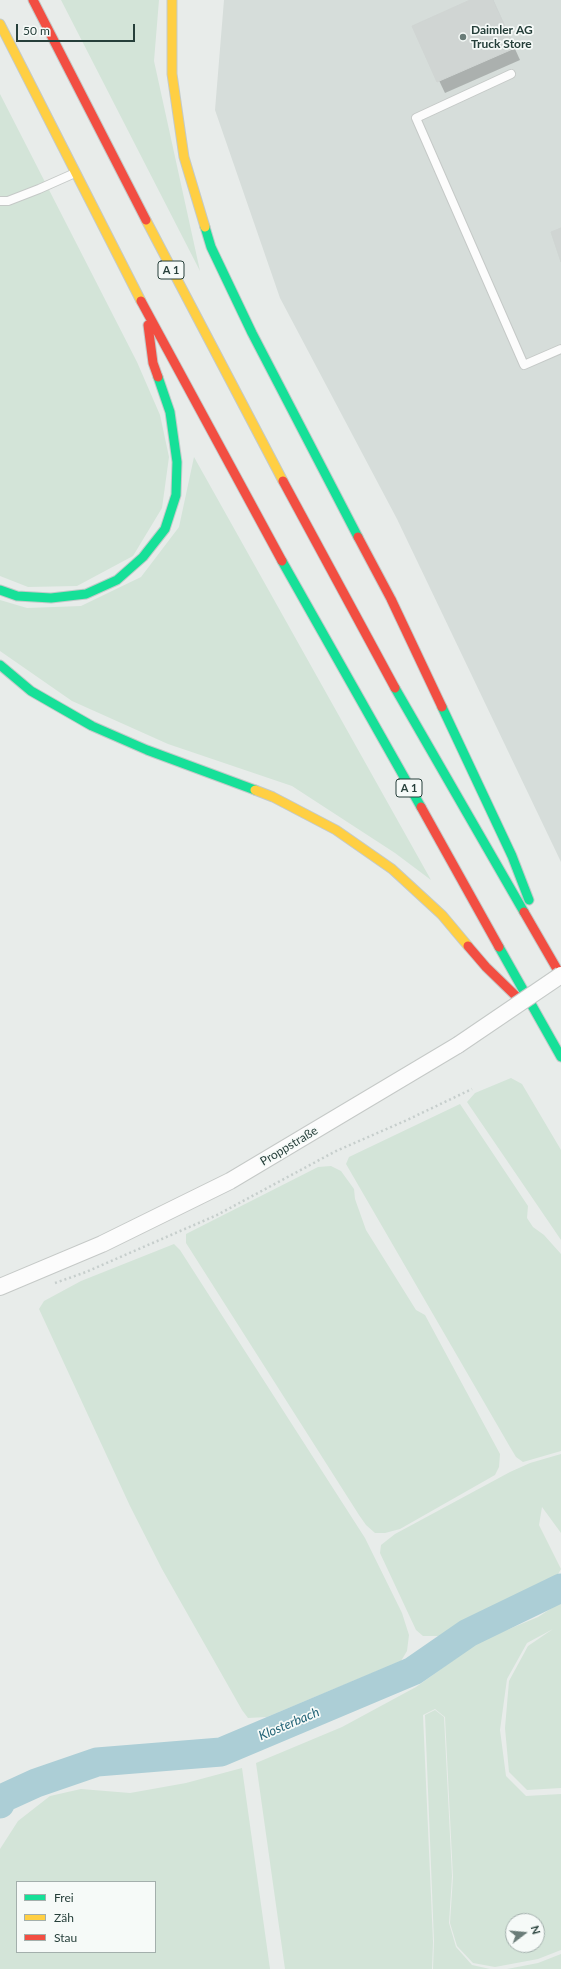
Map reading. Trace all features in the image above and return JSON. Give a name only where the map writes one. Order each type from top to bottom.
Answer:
[{"type":"highway","name":"A 1","points":[[33,0],[183,292],[313,538],[437,763],[561,976]]},
{"type":"highway","points":[[172,0],[172,74],[184,157],[211,247],[252,333],[391,599],[512,856],[552,961]]},
{"type":"highway","name":"A 1","points":[[0,24],[146,311],[280,558],[538,1019],[561,1057]]},
{"type":"highway","points":[[0,590],[17,596],[51,598],[86,594],[117,580],[143,557],[165,529],[176,495],[177,462],[170,412],[153,363],[146,311]]},
{"type":"highway","points":[[0,665],[30,691],[92,726],[147,750],[273,797],[336,830],[392,869],[442,915],[486,967],[538,1019]]},
{"type":"street","name":"Proppstraße","points":[[0,1287],[102,1244],[230,1181],[458,1045],[561,976]]},
{"type":"lane","points":[[511,74],[416,118],[524,365],[561,349]]},
{"type":"lane","points":[[0,201],[8,201],[76,172]]},
{"type":"path","points":[[49,1285],[86,1272],[218,1215],[336,1151],[472,1089]]},
{"type":"shaded area","points":[[224,0],[561,0],[561,862],[397,519],[280,298],[215,110]]},
{"type":"green space","points":[[61,0],[159,0],[154,61],[200,271]]},
{"type":"green space","points":[[0,94],[137,362],[160,415],[169,457],[162,508],[133,556],[77,586],[28,587],[0,576]]},
{"type":"green space","points":[[194,457],[431,880],[395,853],[292,786],[168,744],[72,701],[0,651],[0,600],[27,608],[81,606],[141,577],[179,527]]},
{"type":"green space","points":[[511,1078],[522,1084],[561,1150],[561,1240],[467,1102],[475,1093]]},
{"type":"green space","points":[[460,1104],[528,1206],[527,1218],[533,1227],[544,1235],[561,1254],[561,1451],[523,1462],[516,1457],[510,1447],[346,1164],[349,1157]]},
{"type":"green space","points":[[331,1166],[341,1171],[354,1189],[355,1199],[366,1230],[416,1310],[425,1315],[500,1454],[499,1467],[495,1475],[400,1529],[385,1533],[375,1533],[366,1525],[359,1515],[186,1243],[186,1234],[318,1167]]},
{"type":"green space","points":[[174,1244],[180,1250],[365,1538],[402,1613],[409,1635],[407,1651],[401,1661],[267,1717],[248,1718],[242,1710],[162,1569],[130,1506],[39,1309],[44,1301],[81,1281]]},
{"type":"green space","points":[[561,1454],[561,1533],[542,1507],[539,1525],[561,1569],[551,1586],[458,1630],[441,1636],[423,1636],[416,1630],[380,1553],[381,1545],[395,1534],[510,1472],[530,1463]]},
{"type":"green space","points":[[561,1602],[561,1788],[527,1790],[509,1772],[505,1728],[509,1681],[528,1646],[553,1629],[527,1643],[507,1679],[500,1730],[506,1776],[526,1796],[561,1794],[561,1950],[538,1959],[495,1967],[473,1963],[457,1946],[450,1923],[453,1877],[445,1717],[435,1709],[423,1715],[433,1942],[432,1969],[285,1969],[256,1763],[342,1727],[416,1687],[480,1641],[538,1617]]},
{"type":"green space","points":[[435,1710],[444,1717],[452,1876],[449,1923],[456,1947],[472,1965],[490,1969],[433,1969],[434,1941],[425,1715]]},
{"type":"green space","points":[[242,1768],[270,1969],[0,1969],[0,1849],[18,1821],[50,1796],[81,1789],[130,1793],[186,1783]]},
{"type":"green space","points":[[561,1954],[561,1969],[507,1969],[538,1963]]},
{"type":"building","name":"Daimler AG Truck Store","points":[[470,0],[493,0],[515,48],[437,82],[412,26]]},
{"type":"building","points":[[561,228],[561,262],[551,232]]},
{"type":"waterway","name":"Klosterbach","points":[[0,1804],[3,1798],[36,1783],[97,1762],[221,1752],[413,1671],[468,1633],[561,1588]]},
{"type":"traffic: fast","points":[[205,227],[211,247],[252,333],[358,537]]},
{"type":"traffic: fast","points":[[0,590],[17,596],[51,598],[86,594],[117,580],[143,557],[165,529],[176,495],[177,462],[170,412],[158,377]]},
{"type":"traffic: fast","points":[[282,561],[421,807]]},
{"type":"traffic: fast","points":[[0,665],[31,691],[92,726],[147,750],[255,790]]},
{"type":"traffic: fast","points":[[395,688],[524,912]]},
{"type":"traffic: fast","points":[[442,707],[512,856],[529,900]]},
{"type":"traffic: fast","points":[[499,947],[561,1057]]},
{"type":"traffic: slow","points":[[172,0],[172,74],[184,157],[205,227]]},
{"type":"traffic: slow","points":[[0,24],[141,301]]},
{"type":"traffic: slow","points":[[146,220],[283,481]]},
{"type":"traffic: slow","points":[[255,790],[273,797],[336,830],[392,869],[442,915],[468,946]]},
{"type":"traffic: jam","points":[[33,0],[146,220]]},
{"type":"traffic: jam","points":[[141,301],[282,561]]},
{"type":"traffic: jam","points":[[148,325],[153,363],[158,377]]},
{"type":"traffic: jam","points":[[283,481],[395,688]]},
{"type":"traffic: jam","points":[[358,537],[391,599],[442,707]]},
{"type":"traffic: jam","points":[[421,807],[499,947]]},
{"type":"traffic: jam","points":[[524,912],[561,976]]},
{"type":"traffic: jam","points":[[468,946],[486,967],[519,999]]},
{"type":"place","name":"Daimler AG Truck Store","points":[[463,37]]}]
